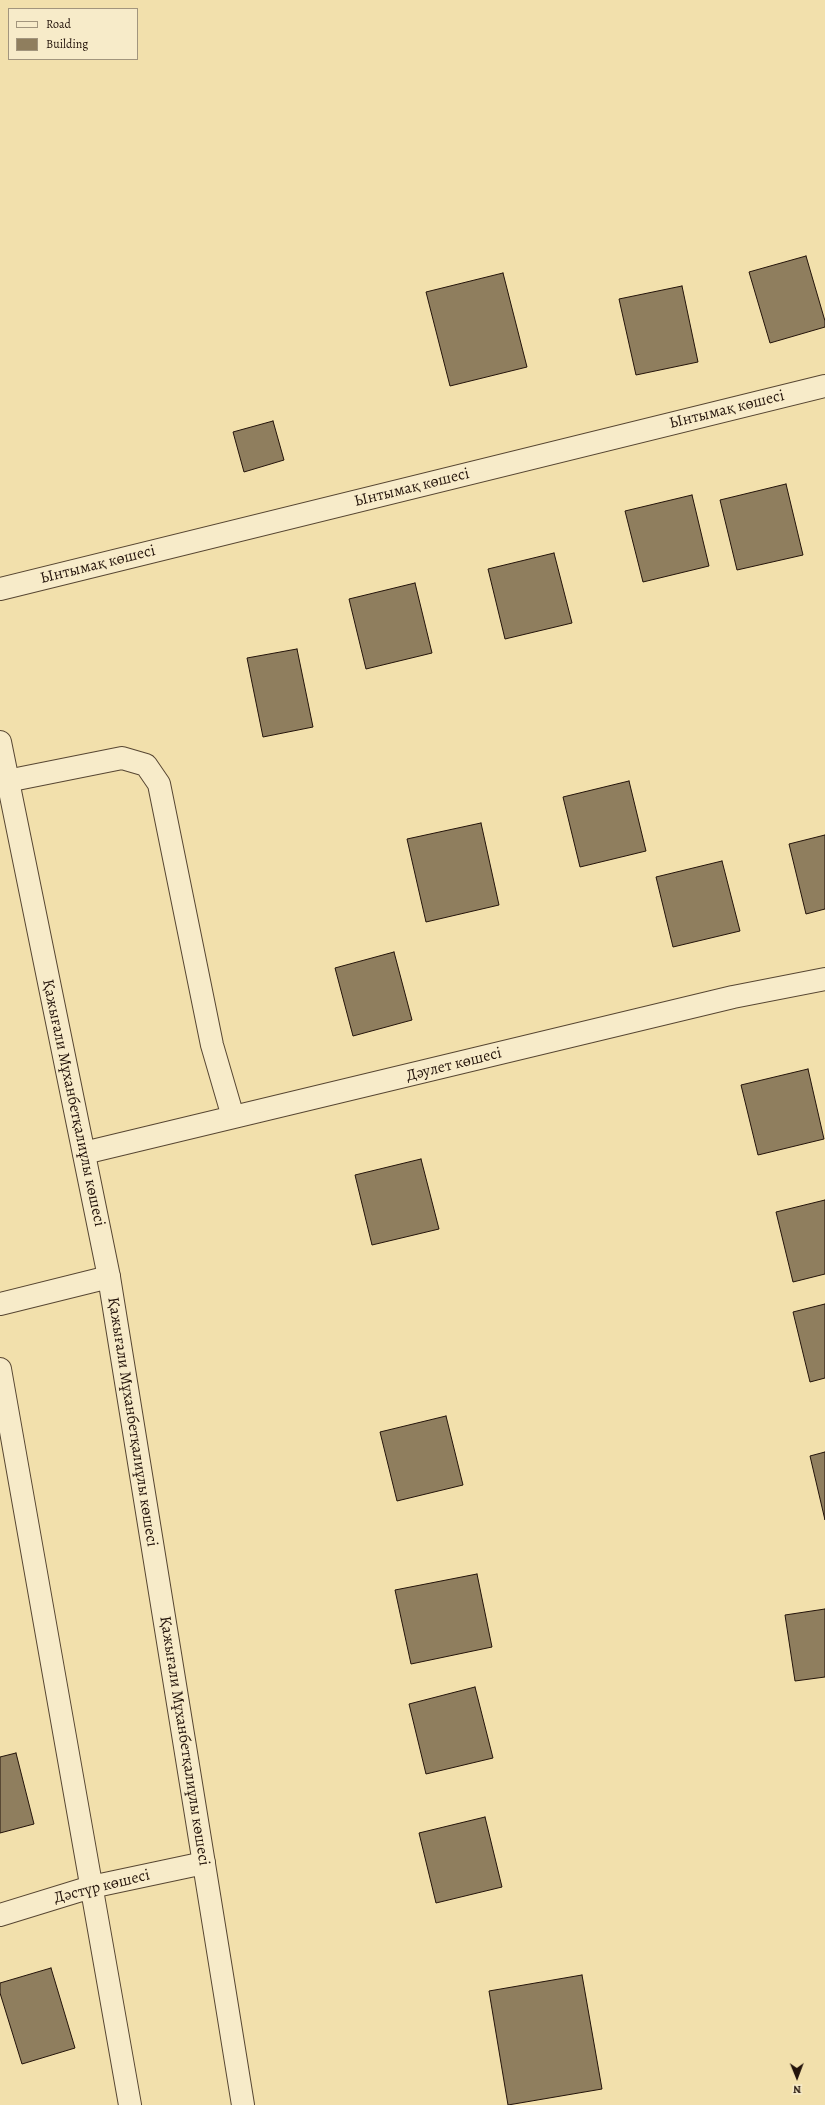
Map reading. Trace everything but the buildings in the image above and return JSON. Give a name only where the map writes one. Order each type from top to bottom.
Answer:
[{"type":"street","name":"Ынтымақ көшесі","points":[[0,590],[825,386]]},
{"type":"street","name":"Қажығали Мұханбетқалиұлы көшесі","points":[[1,754],[109,1277],[244,2105]]},
{"type":"street","points":[[7,781],[122,758],[146,765],[159,784],[212,1044],[233,1117]]},
{"type":"street","name":"Дәулет көшесі","points":[[84,1154],[733,998],[825,979]]},
{"type":"street","points":[[0,1304],[109,1277]]},
{"type":"street","points":[[0,1369],[130,2105]]},
{"type":"street","name":"Дәстүр көшесі","points":[[0,1915],[91,1887],[204,1864]]}]
